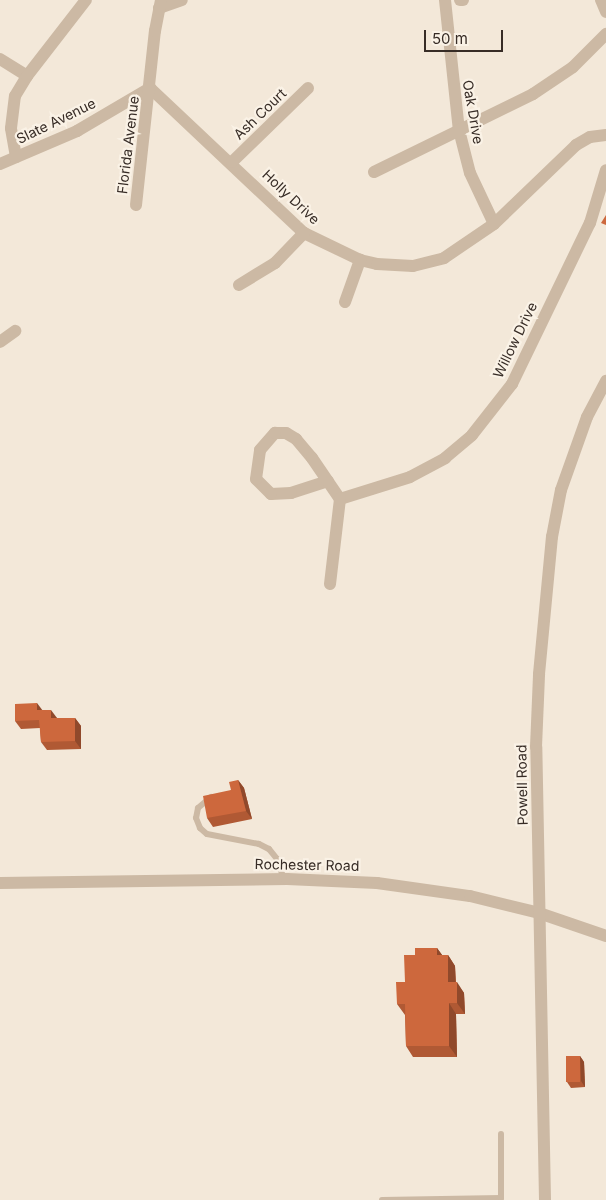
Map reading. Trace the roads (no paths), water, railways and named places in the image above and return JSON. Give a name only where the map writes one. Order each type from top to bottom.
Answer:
[{"type":"street","points":[[16,157],[11,142],[12,113],[15,96],[27,76],[86,0]]},
{"type":"street","points":[[160,4],[182,0]]},
{"type":"street","name":"Oak Drive","points":[[445,0],[458,130],[470,173],[494,224]]},
{"type":"street","points":[[601,0],[606,12]]},
{"type":"street","name":"Florida Avenue","points":[[136,205],[160,4]]},
{"type":"street","points":[[374,172],[533,94],[573,67],[606,34]]},
{"type":"street","points":[[0,59],[27,76]]},
{"type":"street","name":"Slate Avenue","points":[[0,164],[77,132],[150,88]]},
{"type":"street","name":"Holly Drive","points":[[150,88],[232,162],[304,233],[360,260],[404,266],[429,263],[444,258],[494,224],[576,145],[590,137],[606,136]]},
{"type":"street","name":"Ash Court","points":[[232,162],[308,88]]},
{"type":"street","name":"Willow Drive","points":[[340,498],[410,477],[445,458],[472,435],[512,384],[557,284],[590,224],[606,170]]},
{"type":"street","points":[[239,285],[275,263],[304,233]]},
{"type":"street","points":[[345,302],[360,260]]},
{"type":"street","points":[[0,342],[15,331]]},
{"type":"street","name":"Powell Road","points":[[545,1200],[536,747],[552,537],[561,490],[587,417],[606,381]]},
{"type":"street","points":[[328,481],[291,493],[271,494],[256,479],[260,450],[275,432],[286,432],[304,447],[328,481],[340,498],[330,584]]},
{"type":"street","name":"Rochester Road","points":[[0,883],[284,879],[389,884],[470,896],[539,913],[606,936]]},
{"type":"lane","points":[[218,794],[206,799],[198,808],[196,818],[200,828],[207,834],[259,844],[269,849],[277,859],[284,879]]},
{"type":"lane","points":[[382,1200],[501,1199],[501,1134]]}]
